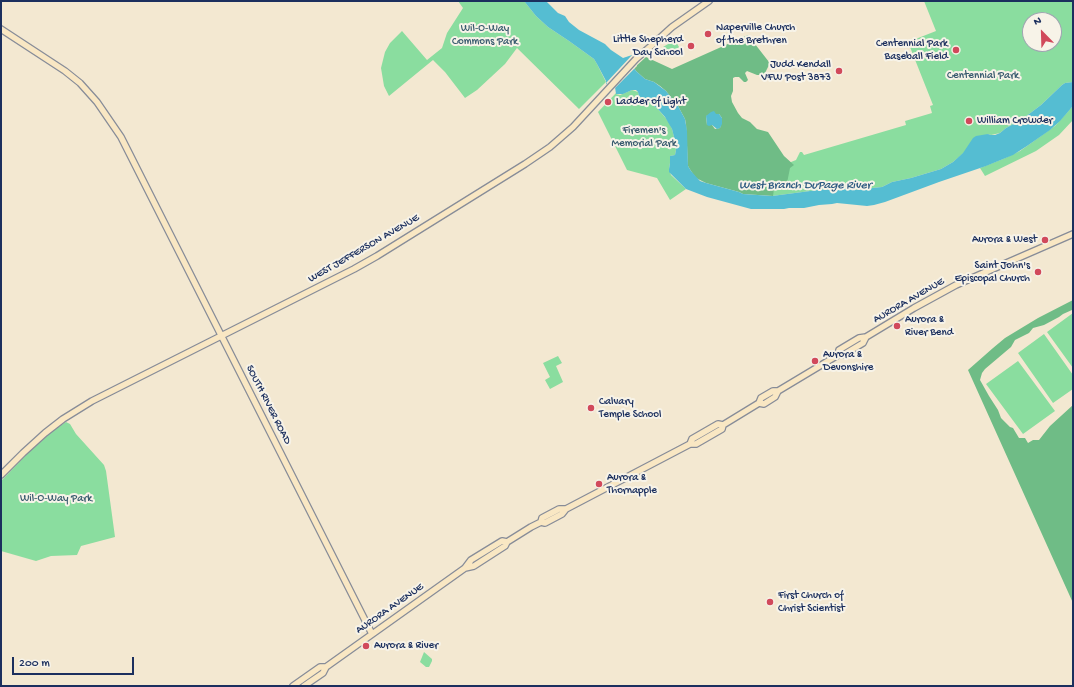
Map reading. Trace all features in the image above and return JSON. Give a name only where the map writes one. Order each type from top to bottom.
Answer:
[{"type":"street","name":"WEST JEFFERSON AVENUE","points":[[1,475],[33,443],[68,416],[105,394],[222,336],[377,256],[526,164],[550,147],[569,130],[636,59],[668,30],[709,1]]},
{"type":"street","name":"SOUTH RIVER ROAD","points":[[1,29],[66,71],[91,95],[112,122],[146,186],[372,634]]},
{"type":"street","name":"AURORA AVENUE","points":[[293,686],[320,668],[326,667],[465,568],[474,566],[506,546],[507,542],[541,522],[542,518],[547,515],[559,509],[566,509],[690,444],[692,439],[718,424],[723,425],[759,403],[761,398],[773,390],[778,391],[838,355],[843,355],[863,343],[866,337],[956,285],[1072,236]]},
{"type":"street","name":"AURORA AVENUE","points":[[304,686],[323,673],[326,667]]},
{"type":"green space","name":"Wil-O-Way Commons Park","points":[[458,1],[524,1],[536,16],[548,27],[594,59],[606,82],[579,109],[517,48],[505,64],[477,90],[465,98],[445,72],[433,60],[389,96],[384,86],[381,68],[385,52],[390,43],[402,31],[427,60],[442,48],[447,33],[463,8]]},
{"type":"green space","name":"Centennial Park","points":[[924,1],[1073,1],[1073,82],[1062,85],[1041,105],[1021,120],[1000,133],[991,135],[988,134],[953,162],[941,169],[892,182],[882,187],[854,190],[848,188],[833,188],[772,196],[782,157],[791,162],[796,160],[800,152],[804,155],[906,125],[905,121],[932,113],[930,106],[933,105],[908,42],[936,31]]},
{"type":"green space","points":[[748,35],[769,62],[769,65],[765,73],[762,75],[757,75],[747,71],[745,73],[748,80],[746,82],[739,77],[733,78],[733,91],[731,96],[732,102],[742,118],[750,122],[757,129],[768,132],[784,156],[794,165],[790,168],[785,186],[778,183],[777,187],[774,189],[773,196],[743,194],[706,183],[696,178],[688,166],[686,124],[678,106],[666,91],[654,82],[645,79],[634,68],[646,57],[672,69]],"holes":[[[719,114],[722,118],[720,128],[715,129],[712,125],[707,125],[706,116]]]},
{"type":"green space","points":[[675,40],[679,47],[677,50],[674,52],[665,50],[663,47]]},
{"type":"green space","name":"Firemen's Memorial Park","points":[[632,90],[638,92],[639,96],[657,108],[669,122],[672,129],[676,150],[675,155],[670,156],[669,169],[671,175],[686,189],[670,200],[657,178],[627,170],[598,112],[616,93],[620,95]]},
{"type":"green space","points":[[1073,106],[1073,120],[1059,135],[1036,151],[985,176],[980,168],[1020,151],[1055,126]]},
{"type":"green space","points":[[1073,300],[1072,310],[1044,325],[1033,328],[1029,333],[1015,340],[1011,347],[985,369],[980,380],[998,410],[1001,418],[1013,428],[1019,438],[1025,438],[1028,443],[1033,440],[1039,440],[1050,426],[1073,405],[1073,603],[968,370],[1005,338],[1038,318]]},
{"type":"green space","points":[[1073,313],[1073,368],[1047,332]]},
{"type":"green space","points":[[1044,334],[1073,375],[1073,389],[1053,403],[1018,353]]},
{"type":"green space","points":[[558,356],[562,363],[556,366],[563,382],[550,389],[545,380],[550,377],[543,363]]},
{"type":"green space","points":[[1018,361],[1055,411],[1023,434],[986,384]]},
{"type":"green space","name":"Wil-O-Way Park","points":[[66,422],[70,424],[76,434],[104,465],[115,537],[81,546],[77,555],[51,556],[36,561],[1,551],[1,481],[29,452],[55,429]]},
{"type":"green space","points":[[424,652],[432,659],[429,667],[426,667],[420,662]]},
{"type":"water","points":[[524,1],[546,1],[558,13],[565,16],[569,22],[579,30],[605,44],[623,58],[632,55],[634,68],[636,71],[645,79],[654,82],[666,91],[678,106],[685,119],[687,131],[688,166],[691,171],[700,181],[743,194],[772,196],[833,188],[848,188],[854,190],[882,187],[892,182],[941,169],[953,162],[963,153],[973,138],[976,136],[988,134],[995,135],[1000,133],[1041,105],[1065,83],[1073,82],[1073,106],[1050,130],[1013,155],[885,202],[867,206],[837,203],[804,208],[751,209],[707,197],[686,189],[669,172],[670,156],[675,155],[676,150],[672,129],[665,117],[657,108],[639,96],[636,90],[623,94],[616,94],[615,87],[606,84],[606,81],[594,59],[548,27],[536,16]]},
{"type":"water","points":[[714,111],[722,118],[722,124],[720,128],[717,129],[712,125],[707,125],[706,116]]},
{"type":"pier","points":[[633,54],[637,60],[637,66],[614,89],[606,83]]},
{"type":"place","name":"Naperville Church of the Brethren","points":[[708,34]]},
{"type":"place","name":"Little Shepherd Day School","points":[[691,46]]},
{"type":"place","name":"Centennial Park Baseball Field","points":[[956,50]]},
{"type":"place","name":"Judd Kendall VFW Post 3873","points":[[839,71]]},
{"type":"place","name":"Ladder of Light","points":[[608,102]]},
{"type":"place","name":"William Crowder","points":[[969,121]]},
{"type":"place","name":"Aurora & West","points":[[1045,240]]},
{"type":"place","name":"Saint John's Episcopal Church","points":[[1038,272]]},
{"type":"place","name":"Aurora & River Bend","points":[[897,326]]},
{"type":"place","name":"Aurora & Devonshire","points":[[815,361]]},
{"type":"place","name":"Calvary Temple School","points":[[591,408]]},
{"type":"place","name":"Aurora & Thornapple","points":[[599,484]]},
{"type":"place","name":"First Church of Christ Scientist","points":[[770,602]]},
{"type":"place","name":"Aurora & River","points":[[366,646]]},
{"type":"water label","name":"West Branch DuPage River","points":[[805,186]]}]
